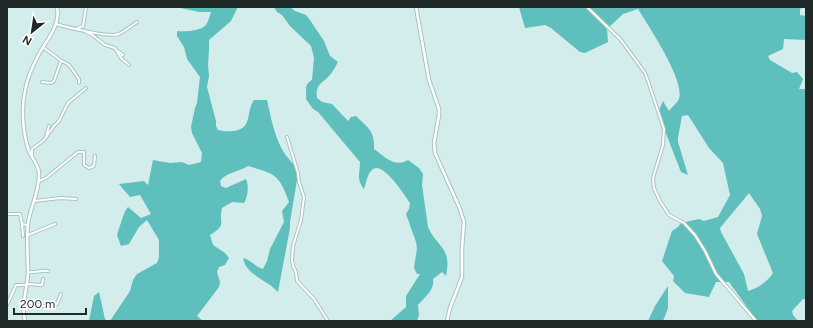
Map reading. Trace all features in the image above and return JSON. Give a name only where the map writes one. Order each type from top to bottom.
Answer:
[{"type":"main road","points":[[25,321],[23,309],[28,272],[28,225],[38,181],[38,169],[28,146],[23,119],[24,97],[26,86],[35,62],[56,24],[58,16],[57,7]]},
{"type":"main road","points":[[416,7],[430,85],[439,109],[434,140],[435,154],[460,209],[464,222],[461,279],[450,308],[447,321]]},
{"type":"street","points":[[75,29],[81,28],[84,25],[86,7]]},
{"type":"street","points":[[587,7],[622,40],[645,73],[648,81],[664,129],[663,145],[653,178],[654,188],[660,202],[669,215],[684,223],[695,235],[717,276],[756,321]]},
{"type":"street","points":[[56,24],[84,31],[117,35],[137,22]]},
{"type":"street","points":[[84,31],[117,50],[120,56],[129,65]]},
{"type":"street","points":[[43,47],[61,61],[69,65],[79,79],[79,83]]},
{"type":"street","points":[[42,82],[54,82],[61,61]]},
{"type":"street","points":[[32,156],[32,149],[44,140],[60,120],[68,103],[86,88]]},
{"type":"street","points":[[44,140],[49,126]]},
{"type":"street","points":[[287,137],[298,173],[304,203],[300,227],[293,246],[293,266],[296,272],[297,281],[314,299],[328,321]]},
{"type":"street","points":[[38,181],[46,178],[78,152],[84,152],[84,165],[89,168],[94,166],[95,156]]},
{"type":"street","points":[[34,201],[61,198],[76,199]]},
{"type":"street","points":[[7,214],[20,214],[23,236]]},
{"type":"street","points":[[22,224],[28,225]]},
{"type":"street","points":[[28,235],[55,224]]},
{"type":"street","points":[[28,272],[36,273],[42,270],[48,270]]},
{"type":"street","points":[[7,305],[16,285],[43,285],[43,279]]},
{"type":"street","points":[[24,301],[41,306],[48,306],[57,304],[61,294]]},
{"type":"shaded area","points":[[176,7],[238,7],[231,21],[209,40],[209,76],[207,87],[216,126],[218,130],[225,131],[241,129],[246,124],[254,100],[267,100],[277,139],[283,151],[297,171],[298,174],[290,228],[278,292],[252,273],[245,264],[243,258],[263,269],[270,249],[284,222],[282,211],[289,202],[279,180],[275,176],[248,166],[229,174],[220,181],[221,186],[226,188],[246,179],[248,191],[244,203],[232,202],[222,208],[221,226],[210,235],[213,245],[225,253],[229,258],[225,265],[219,267],[217,272],[220,282],[219,287],[197,316],[203,321],[110,321],[130,291],[133,280],[137,274],[157,263],[159,257],[159,240],[147,220],[139,227],[129,244],[121,246],[117,235],[123,216],[128,207],[141,218],[151,214],[140,195],[130,197],[119,184],[144,181],[148,185],[153,160],[170,163],[182,162],[189,165],[201,162],[202,153],[192,133],[191,127],[197,103],[200,77],[187,59],[184,47],[177,36],[177,31],[192,31],[204,27],[211,12],[199,12]]},
{"type":"shaded area","points":[[274,7],[290,7],[295,11],[306,15],[324,41],[330,56],[338,62],[333,71],[318,87],[317,98],[322,102],[332,104],[348,121],[351,117],[356,116],[370,130],[373,138],[374,149],[382,155],[394,162],[399,163],[408,160],[419,168],[423,174],[422,185],[428,227],[446,254],[447,266],[446,276],[442,272],[433,279],[431,290],[418,305],[419,315],[417,321],[390,321],[406,307],[406,296],[420,274],[417,274],[414,268],[417,248],[406,214],[410,203],[398,186],[381,169],[375,168],[371,171],[364,189],[359,179],[360,162],[306,99],[306,86],[312,80],[314,58],[311,46],[290,26]]},
{"type":"shaded area","points":[[519,7],[803,7],[800,9],[800,15],[806,16],[806,40],[784,39],[783,49],[768,56],[770,60],[792,73],[797,72],[803,79],[799,89],[806,89],[806,300],[803,299],[792,311],[793,315],[798,321],[757,321],[729,282],[716,282],[709,297],[685,293],[673,281],[674,276],[662,261],[672,231],[681,223],[699,219],[704,221],[718,217],[730,195],[723,163],[709,148],[688,115],[682,116],[678,142],[688,175],[681,172],[658,113],[663,101],[669,111],[679,99],[677,79],[665,54],[638,9],[623,14],[607,29],[608,42],[585,53],[580,52],[551,28],[545,25],[525,28]],"holes":[[[749,193],[760,209],[762,216],[757,234],[773,273],[762,284],[748,291],[744,274],[720,228]]]},
{"type":"shaded area","points":[[668,286],[668,308],[663,321],[648,321],[655,306]]},
{"type":"shaded area","points":[[99,292],[105,319],[107,321],[89,321],[94,296]]}]
